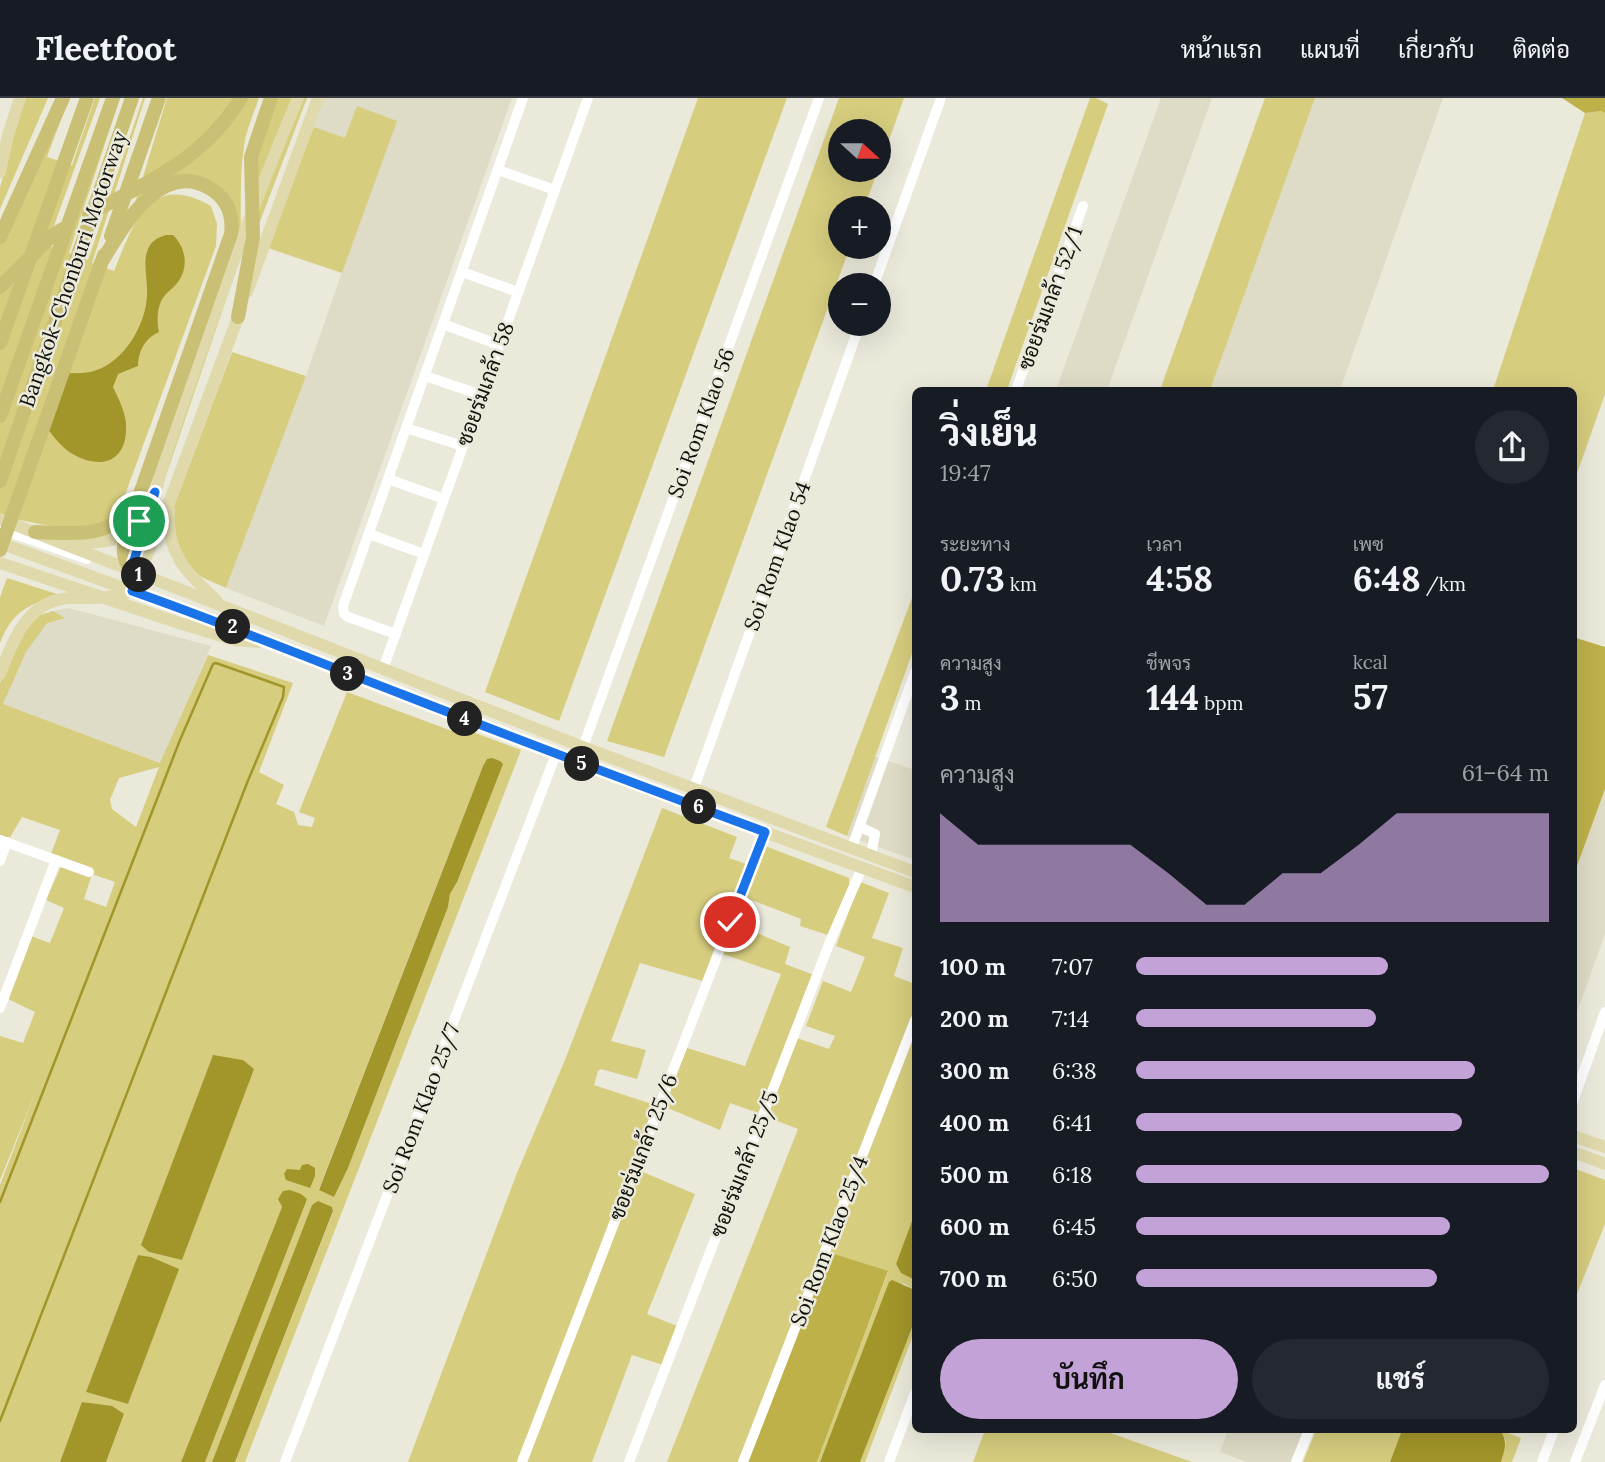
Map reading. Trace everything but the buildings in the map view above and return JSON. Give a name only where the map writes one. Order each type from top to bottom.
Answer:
[{"type":"highway","points":[[0,237],[63,98]]},
{"type":"highway","points":[[0,343],[87,98]]},
{"type":"highway","name":"Bangkok-Chonburi Motorway","points":[[0,416],[114,98]]},
{"type":"highway","name":"Bangkok-Chonburi Motorway","points":[[0,481],[132,98]]},
{"type":"highway","points":[[0,550],[159,98]]},
{"type":"highway","points":[[0,286],[52,235],[172,170],[208,140],[241,98]]},
{"type":"highway","points":[[238,317],[253,237],[251,158],[271,98]]},
{"type":"highway","points":[[101,264],[124,225],[140,205],[152,194],[166,187],[181,182],[199,184],[213,190],[223,199],[230,211],[231,234],[127,534],[122,553],[135,572]]},
{"type":"highway","points":[[35,532],[83,534],[104,530],[126,515],[138,499]]},
{"type":"main road","points":[[0,172],[20,98]]},
{"type":"main road","points":[[135,572],[167,454],[254,209],[298,98]]},
{"type":"main road","points":[[0,674],[22,624],[45,604],[61,598],[115,597],[127,589],[170,500],[318,98]]},
{"type":"main road","points":[[56,540],[96,543],[127,534],[139,521],[155,492]]},
{"type":"main road","points":[[170,500],[167,527],[175,555],[193,578],[221,605]]},
{"type":"main road","points":[[0,519],[583,747],[912,871]]},
{"type":"main road","points":[[0,543],[279,645],[556,754],[912,886]]},
{"type":"main road","points":[[0,563],[101,599],[235,640],[279,645]]},
{"type":"main road","points":[[45,604],[78,604],[143,619],[179,623]]},
{"type":"main road","points":[[1577,1137],[1605,1147]]},
{"type":"main road","points":[[1577,1154],[1605,1164]]},
{"type":"street","points":[[396,634],[348,617],[342,611],[523,98]]},
{"type":"street","name":"ซอยร่มเกล้า 58","points":[[383,669],[588,98]]},
{"type":"street","name":"Soi Rom Klao 56","points":[[583,747],[818,98]]},
{"type":"street","points":[[878,273],[941,98]]},
{"type":"street","points":[[498,170],[555,190]]},
{"type":"street","name":"ซอยร่มเกล้า 52/1","points":[[1017,387],[1083,206]]},
{"type":"street","points":[[461,272],[518,292]]},
{"type":"street","points":[[443,324],[499,345]]},
{"type":"street","name":"Soi Rom Klao 54","points":[[694,788],[856,336]]},
{"type":"street","points":[[425,376],[481,396]]},
{"type":"street","points":[[406,428],[463,446]]},
{"type":"street","points":[[388,479],[444,499]]},
{"type":"street","points":[[0,529],[135,572]]},
{"type":"street","points":[[369,534],[424,554]]},
{"type":"street","points":[[852,847],[912,681]]},
{"type":"street","name":"Soi Rom Klao 25/7","points":[[285,1462],[556,754]]},
{"type":"street","points":[[860,827],[875,834],[871,855]]},
{"type":"street","name":"ซอยร่มเกล้า 25/6","points":[[522,1462],[765,832]]},
{"type":"street","points":[[0,861],[3,841],[89,872]]},
{"type":"street","points":[[0,1008],[56,860]]},
{"type":"street","name":"ซอยร่มเกล้า 25/5","points":[[629,1462],[831,939],[862,868]]},
{"type":"street","points":[[1577,1090],[1605,1012]]},
{"type":"street","name":"Soi Rom Klao 25/4","points":[[743,1462],[912,1028]]},
{"type":"street","points":[[1575,1462],[1605,1385]]},
{"type":"street","points":[[889,1462],[912,1401]]},
{"type":"street","points":[[1296,1462],[1308,1433]]},
{"type":"street","points":[[1542,1462],[1553,1433]]},
{"type":"shaded area","points":[[23,98],[48,98],[0,209],[0,188]]},
{"type":"shaded area","points":[[69,98],[47,157],[72,165],[95,98],[100,98],[47,245],[65,252],[120,98],[69,253],[88,260],[143,98],[92,263],[114,271],[137,220],[147,207],[158,199],[172,195],[190,197],[211,206],[217,224],[216,246],[122,503],[102,524],[85,529],[47,525],[0,515],[0,230]]},
{"type":"shaded area","points":[[167,98],[259,98],[244,146],[239,262],[162,487],[233,212],[190,179],[135,203]]},
{"type":"shaded area","points":[[275,98],[307,98],[259,224],[256,155]]},
{"type":"shaded area","points":[[322,98],[512,98],[324,626],[226,588],[306,376],[361,217],[345,139],[314,127]]},
{"type":"shaded area","points":[[698,98],[787,98],[559,721],[485,692]]},
{"type":"shaded area","points":[[839,98],[904,98],[891,134],[891,119],[831,119]]},
{"type":"shaded area","points":[[1090,98],[1096,98],[1108,104],[1008,387],[987,387]]},
{"type":"shaded area","points":[[1161,98],[1212,98],[1108,387],[1057,387]]},
{"type":"shaded area","points":[[1265,98],[1315,98],[1211,387],[1161,387]]},
{"type":"shaded area","points":[[1315,98],[1443,98],[1341,387],[1211,387]]},
{"type":"shaded area","points":[[1562,98],[1605,98],[1605,113],[1585,113]]},
{"type":"shaded area","points":[[357,106],[397,121],[342,273],[268,248],[287,192],[314,127],[345,138]]},
{"type":"shaded area","points":[[1585,113],[1605,113],[1605,394],[1577,474],[1577,387],[1494,387]]},
{"type":"shaded area","points":[[828,128],[828,182],[874,182],[868,196],[828,196],[828,259],[846,259],[841,273],[828,273],[828,307],[664,757],[607,741]]},
{"type":"shaded area","points":[[166,235],[173,235],[181,246],[184,270],[178,282],[161,301],[158,314],[159,332],[143,346],[138,366],[118,374],[113,387],[126,424],[122,447],[110,460],[102,462],[82,458],[63,447],[44,425],[62,373],[94,371],[115,360],[124,351],[138,330],[146,307],[147,252],[154,241]]},
{"type":"shaded area","points":[[232,352],[306,376],[226,588],[195,574],[177,545],[173,509]]},
{"type":"shaded area","points":[[7,578],[60,595],[23,610],[10,623],[0,643],[0,597]]},
{"type":"shaded area","points":[[912,598],[912,653],[847,836],[826,827]]},
{"type":"shaded area","points":[[69,608],[211,646],[161,763],[2,704],[26,652],[49,612]]},
{"type":"shaded area","points":[[53,611],[65,618],[47,623],[26,652],[3,704],[160,763],[208,655],[293,683],[259,772],[284,785],[276,804],[294,812],[298,825],[312,827],[315,818],[299,812],[347,692],[452,731],[454,725],[521,750],[245,1462],[235,1462],[333,1212],[332,1207],[312,1205],[212,1462],[205,1462],[306,1199],[278,1199],[282,1207],[181,1462],[106,1462],[124,1414],[83,1402],[60,1462],[0,1462],[0,1185],[36,1091],[0,1180],[0,1036],[23,1043],[35,1012],[8,999],[31,936],[50,943],[64,908],[46,900],[62,864],[49,859],[60,830],[22,817],[5,846],[0,844],[0,683],[16,642],[37,616]],"holes":[[[487,759],[457,882],[450,894],[448,907],[348,1168],[334,1197],[319,1189]],[[159,767],[136,827],[112,809],[110,800],[119,778]],[[92,874],[115,882],[106,907],[84,899]],[[213,1056],[243,1060],[182,1260],[149,1252],[142,1245]],[[138,1255],[151,1257],[178,1269],[128,1404],[86,1392]]]},
{"type":"shaded area","points":[[1577,638],[1605,647],[1605,789],[1577,866]]},
{"type":"shaded area","points":[[874,756],[912,769],[912,859],[847,836]]},
{"type":"shaded area","points":[[492,758],[503,764],[450,894],[448,907],[348,1168],[334,1197],[319,1190],[483,766],[487,759]]},
{"type":"shaded area","points":[[1605,789],[1605,934],[1577,1012],[1577,866]]},
{"type":"shaded area","points":[[662,808],[737,837],[729,858],[746,864],[703,981],[640,963],[611,1041],[646,1050],[637,1079],[601,1069],[594,1085],[655,1105],[631,1167],[695,1194],[647,1314],[677,1326],[663,1365],[632,1355],[592,1462],[408,1462],[517,1173],[565,1060]]},
{"type":"shaded area","points":[[765,846],[849,878],[849,885],[828,935],[800,926],[801,919],[746,898]]},
{"type":"shaded area","points":[[860,882],[889,893],[872,938],[903,948],[894,976],[912,983],[912,1017],[738,1462],[667,1462],[798,1129],[767,1117],[797,1038],[829,1049],[835,1036],[806,1026],[823,981],[851,992],[865,957],[836,946]]},
{"type":"shaded area","points":[[733,923],[790,947],[785,964],[814,975],[761,1114],[730,1103],[720,1130],[663,1106],[687,1048],[745,1066],[781,974],[723,954]]},
{"type":"shaded area","points":[[912,1037],[912,1221],[896,1265],[912,1278],[912,1288],[903,1283],[820,1462],[817,1462],[888,1272],[828,1252]]},
{"type":"shaded area","points":[[213,1055],[243,1060],[254,1069],[182,1260],[149,1252],[141,1245]]},
{"type":"shaded area","points":[[308,1164],[315,1168],[310,1188],[286,1180],[284,1174],[287,1169],[300,1170],[302,1165]]},
{"type":"shaded area","points":[[1577,1170],[1605,1180],[1605,1224],[1577,1294]]},
{"type":"shaded area","points":[[290,1190],[307,1199],[205,1462],[181,1462],[282,1207],[278,1199],[283,1191]]},
{"type":"shaded area","points":[[318,1201],[332,1207],[333,1211],[235,1462],[212,1462],[312,1205]]},
{"type":"shaded area","points":[[912,1221],[912,1278],[901,1273],[896,1264]]},
{"type":"shaded area","points":[[828,1252],[888,1271],[817,1462],[748,1462]]},
{"type":"shaded area","points":[[138,1255],[151,1257],[179,1269],[128,1404],[86,1392]]},
{"type":"shaded area","points":[[892,1280],[912,1289],[912,1328],[860,1462],[820,1462]]},
{"type":"shaded area","points":[[912,1328],[912,1338],[865,1462],[860,1462]]},
{"type":"shaded area","points":[[82,1402],[112,1406],[124,1414],[106,1462],[60,1462]]},
{"type":"shaded area","points":[[984,1433],[1110,1433],[1192,1462],[973,1462]]},
{"type":"shaded area","points":[[1227,1433],[1304,1433],[1293,1462],[1247,1462],[1220,1452]]},
{"type":"shaded area","points":[[1315,1433],[1401,1433],[1390,1462],[1303,1462]]},
{"type":"shaded area","points":[[1401,1433],[1502,1433],[1505,1442],[1501,1462],[1390,1462]]},
{"type":"shaded area","points":[[1502,1433],[1521,1438],[1512,1462],[1501,1462],[1506,1441]]},
{"type":"waterway","points":[[0,1202],[180,740],[213,664],[284,687],[283,697],[247,783],[0,1421]]},
{"type":"route","points":[[139,521],[155,492],[131,570],[139,574],[132,591],[765,832],[730,922]]}]
